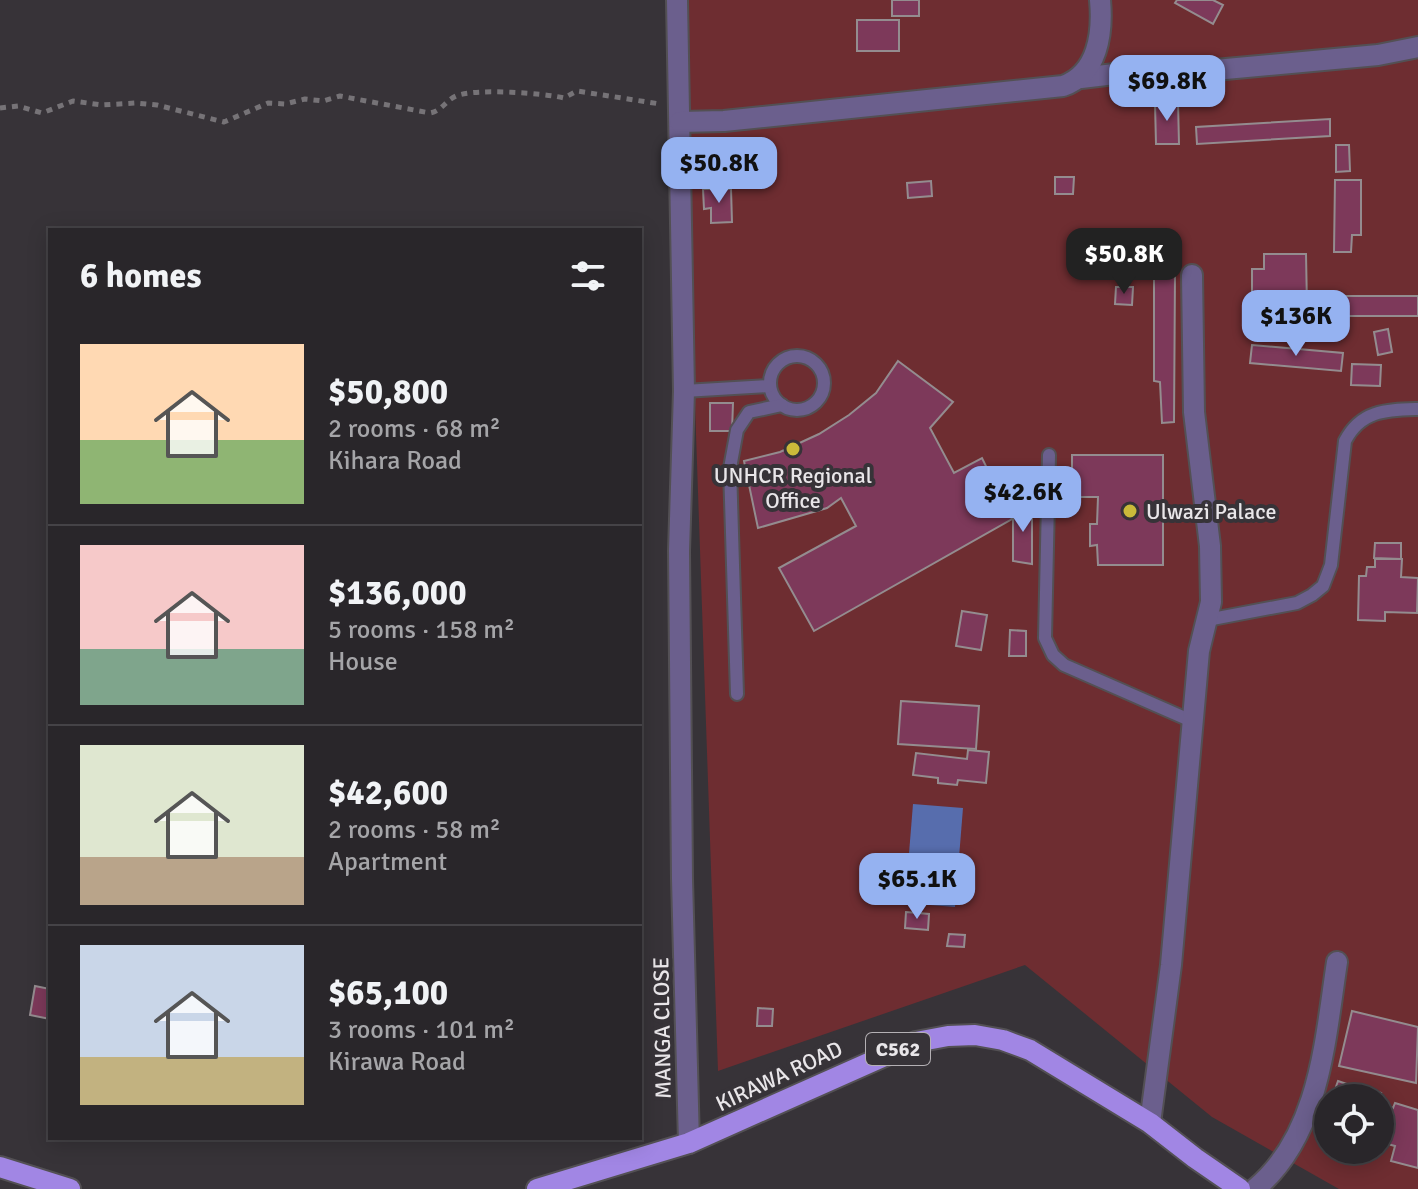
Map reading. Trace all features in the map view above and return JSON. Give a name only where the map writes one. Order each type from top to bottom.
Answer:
[{"type":"main road","name":"KIRAWA ROAD","points":[[537,1189],[689,1143],[916,1042],[975,1035],[1003,1040],[1030,1050],[1150,1123],[1240,1189]]},
{"type":"main road","points":[[0,1167],[70,1189]]},
{"type":"street","name":"MANGA CLOSE","points":[[677,0],[684,391],[679,551],[682,879],[689,1143]]},
{"type":"street","points":[[1081,78],[1097,51],[1100,0]]},
{"type":"street","points":[[680,114],[724,121],[1044,89],[1063,86],[1081,78],[1123,73],[1182,73],[1378,55],[1418,47]]},
{"type":"street","points":[[1150,1123],[1170,978],[1199,651],[1211,602],[1210,546],[1194,412],[1192,275]]},
{"type":"street","points":[[1255,1189],[1280,1165],[1308,1107],[1325,1045],[1337,962]]},
{"type":"lane","points":[[789,356],[808,357],[822,371],[823,389],[813,405],[794,410],[782,405],[771,395],[769,386],[773,368],[789,356]]},
{"type":"lane","points":[[684,391],[769,386]]},
{"type":"lane","points":[[737,694],[730,468],[737,430],[749,412],[782,405]]},
{"type":"lane","points":[[1207,620],[1297,603],[1323,586],[1331,565],[1345,441],[1353,425],[1372,414],[1418,409]]},
{"type":"lane","points":[[1049,455],[1045,638],[1053,655],[1064,665],[1194,722]]},
{"type":"path","points":[[0,108],[18,106],[42,113],[73,101],[102,105],[136,103],[157,105],[224,122],[268,103],[285,104],[305,99],[323,101],[340,96],[430,113],[438,112],[453,97],[469,92],[564,98],[577,91],[680,114]]},
{"type":"shaded area","points":[[681,0],[1418,0],[1418,1189],[1339,1189],[1212,1117],[1025,965],[718,1071]]},
{"type":"water","points":[[913,804],[963,808],[955,907],[905,903]]},
{"type":"building","points":[[892,0],[919,0],[919,16],[892,16]]},
{"type":"building","points":[[1177,0],[1213,0],[1223,5],[1213,24],[1175,3]]},
{"type":"building","points":[[857,20],[899,20],[899,51],[857,51]]},
{"type":"building","points":[[1178,102],[1179,144],[1156,144],[1155,103]]},
{"type":"building","points":[[1330,119],[1330,136],[1197,144],[1196,127]]},
{"type":"building","points":[[1336,145],[1349,145],[1350,171],[1336,172]]},
{"type":"building","points":[[1055,177],[1074,177],[1073,194],[1055,194]]},
{"type":"building","points":[[1335,180],[1361,180],[1361,235],[1352,235],[1351,252],[1334,252]]},
{"type":"building","points":[[931,181],[932,196],[908,198],[907,183]]},
{"type":"building","points":[[703,189],[731,189],[732,222],[711,223],[711,208],[704,209]]},
{"type":"building","points":[[1264,254],[1306,254],[1307,307],[1252,308],[1252,269],[1264,269]]},
{"type":"building","points":[[1154,273],[1175,273],[1174,422],[1162,423],[1160,382],[1154,381]]},
{"type":"building","points":[[1116,287],[1133,287],[1132,305],[1115,304]]},
{"type":"building","points":[[1338,296],[1418,296],[1418,316],[1338,316]]},
{"type":"building","points":[[1388,329],[1392,352],[1378,355],[1374,332]]},
{"type":"building","points":[[1252,345],[1343,353],[1341,371],[1250,363]]},
{"type":"building","points":[[898,361],[953,402],[930,428],[954,473],[982,458],[1012,519],[814,631],[779,568],[856,526],[841,498],[827,508],[758,528],[744,461],[780,452],[819,434],[849,415],[876,393]]},
{"type":"building","points":[[1352,364],[1381,365],[1380,386],[1351,385]]},
{"type":"building","points":[[710,403],[733,403],[732,431],[710,431]]},
{"type":"building","name":"Ulwazi Palace","points":[[1072,455],[1163,455],[1163,565],[1098,565],[1097,545],[1090,546],[1090,524],[1097,524],[1098,497],[1072,497]]},
{"type":"building","points":[[1013,505],[1032,505],[1032,564],[1013,561]]},
{"type":"building","points":[[1375,543],[1401,543],[1401,559],[1374,558]]},
{"type":"building","points":[[1375,559],[1402,559],[1401,577],[1418,578],[1417,613],[1385,612],[1385,621],[1358,620],[1359,576],[1366,576],[1367,567],[1375,567]]},
{"type":"building","points":[[962,611],[987,615],[981,650],[956,646]]},
{"type":"building","points":[[1010,630],[1026,631],[1026,656],[1009,656]]},
{"type":"building","points":[[901,701],[979,706],[976,749],[898,744]]},
{"type":"building","points":[[968,750],[989,752],[986,783],[958,780],[957,785],[938,783],[938,778],[913,775],[916,753],[967,759]]},
{"type":"building","points":[[906,912],[929,914],[928,930],[905,928]]},
{"type":"building","points":[[949,934],[965,935],[964,947],[947,946]]},
{"type":"building","points":[[35,986],[48,989],[48,1019],[30,1015]]},
{"type":"building","points":[[758,1008],[773,1009],[772,1026],[757,1026]]},
{"type":"building","points":[[1352,1011],[1418,1027],[1416,1083],[1339,1066]]},
{"type":"building","points":[[1395,1103],[1418,1110],[1418,1168],[1394,1162]]},
{"type":"place","name":"UNHCR Regional Office","points":[[793,449]]},
{"type":"place","name":"Ulwazi Palace","points":[[1130,511]]}]
